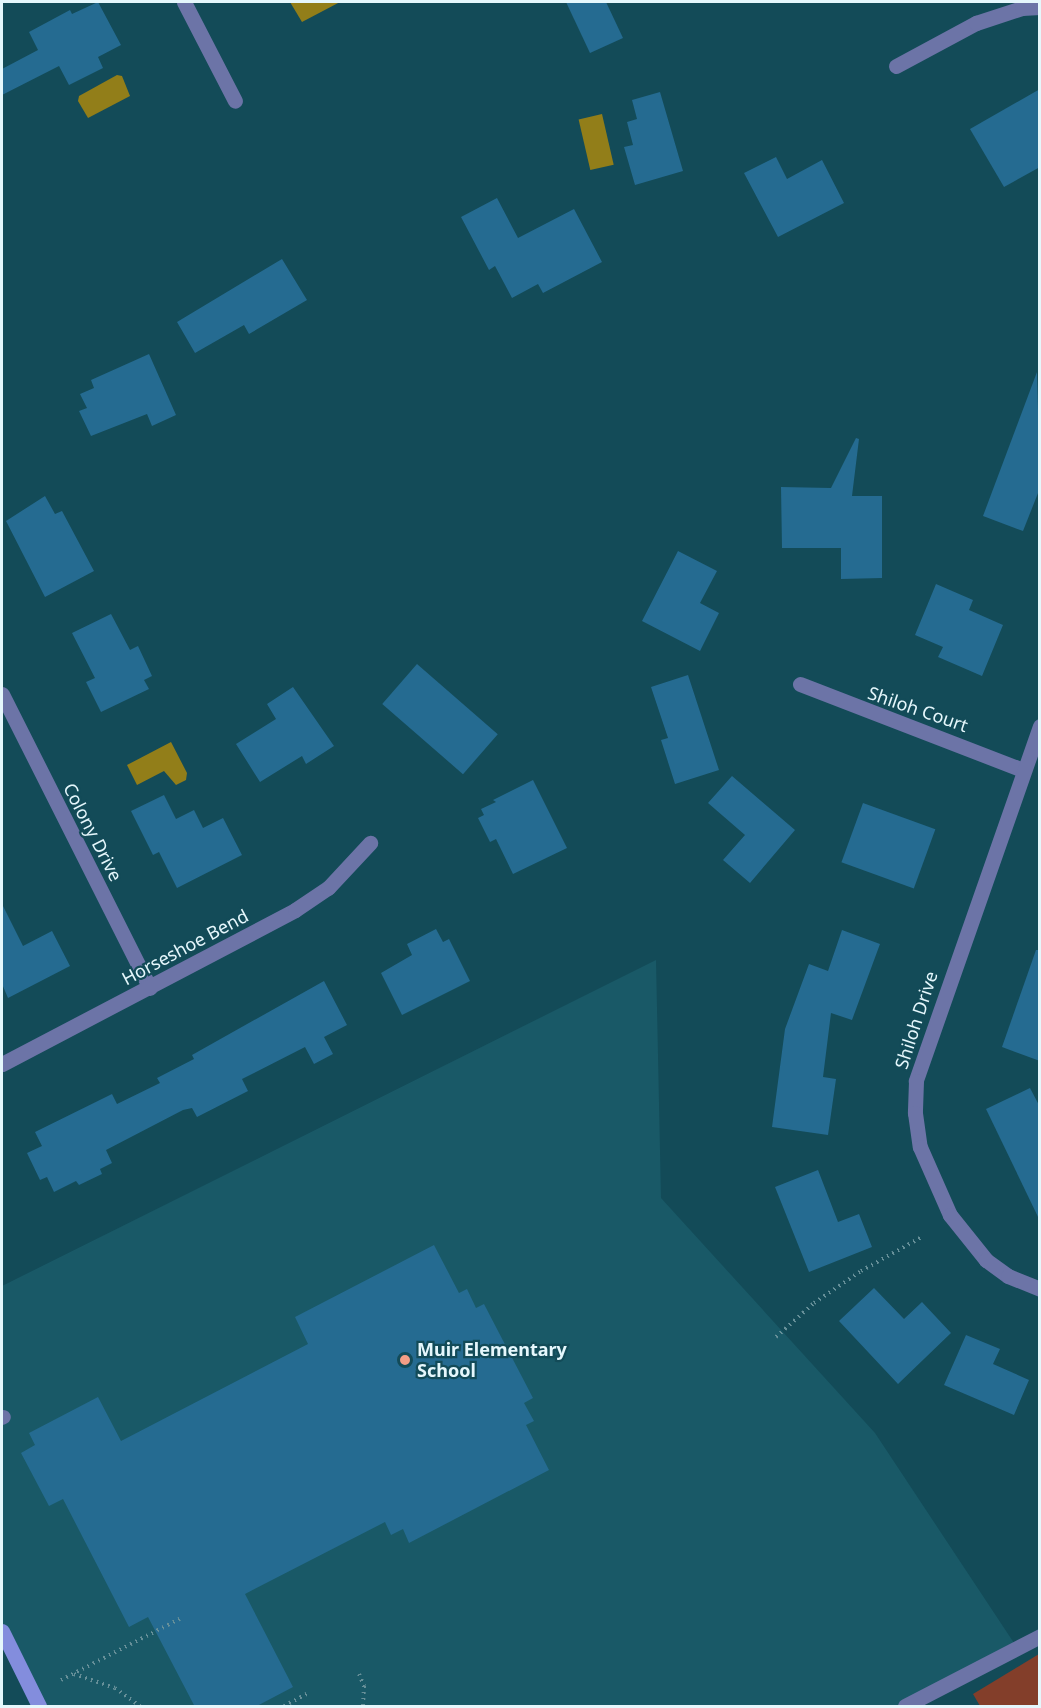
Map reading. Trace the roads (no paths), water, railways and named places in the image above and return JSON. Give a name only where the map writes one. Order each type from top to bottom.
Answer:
[{"type":"street","points":[[184,2],[235,101]]},
{"type":"street","points":[[896,66],[976,23],[1022,8],[1040,7]]},
{"type":"street","name":"Shiloh Court","points":[[800,684],[1023,770]]},
{"type":"street","name":"Colony Drive","points":[[2,694],[150,988]]},
{"type":"street","name":"Shiloh Drive","points":[[1040,726],[916,1081],[915,1113],[920,1147],[950,1215],[986,1260],[1008,1276],[1040,1288]]},
{"type":"street","name":"Horseshoe Bend","points":[[2,1064],[296,910],[328,888],[370,843]]},
{"type":"street","points":[[2,1630],[39,1707]]},
{"type":"street","points":[[905,1707],[1040,1636]]},
{"type":"place","name":"Muir Elementary School","points":[[405,1360]]}]
